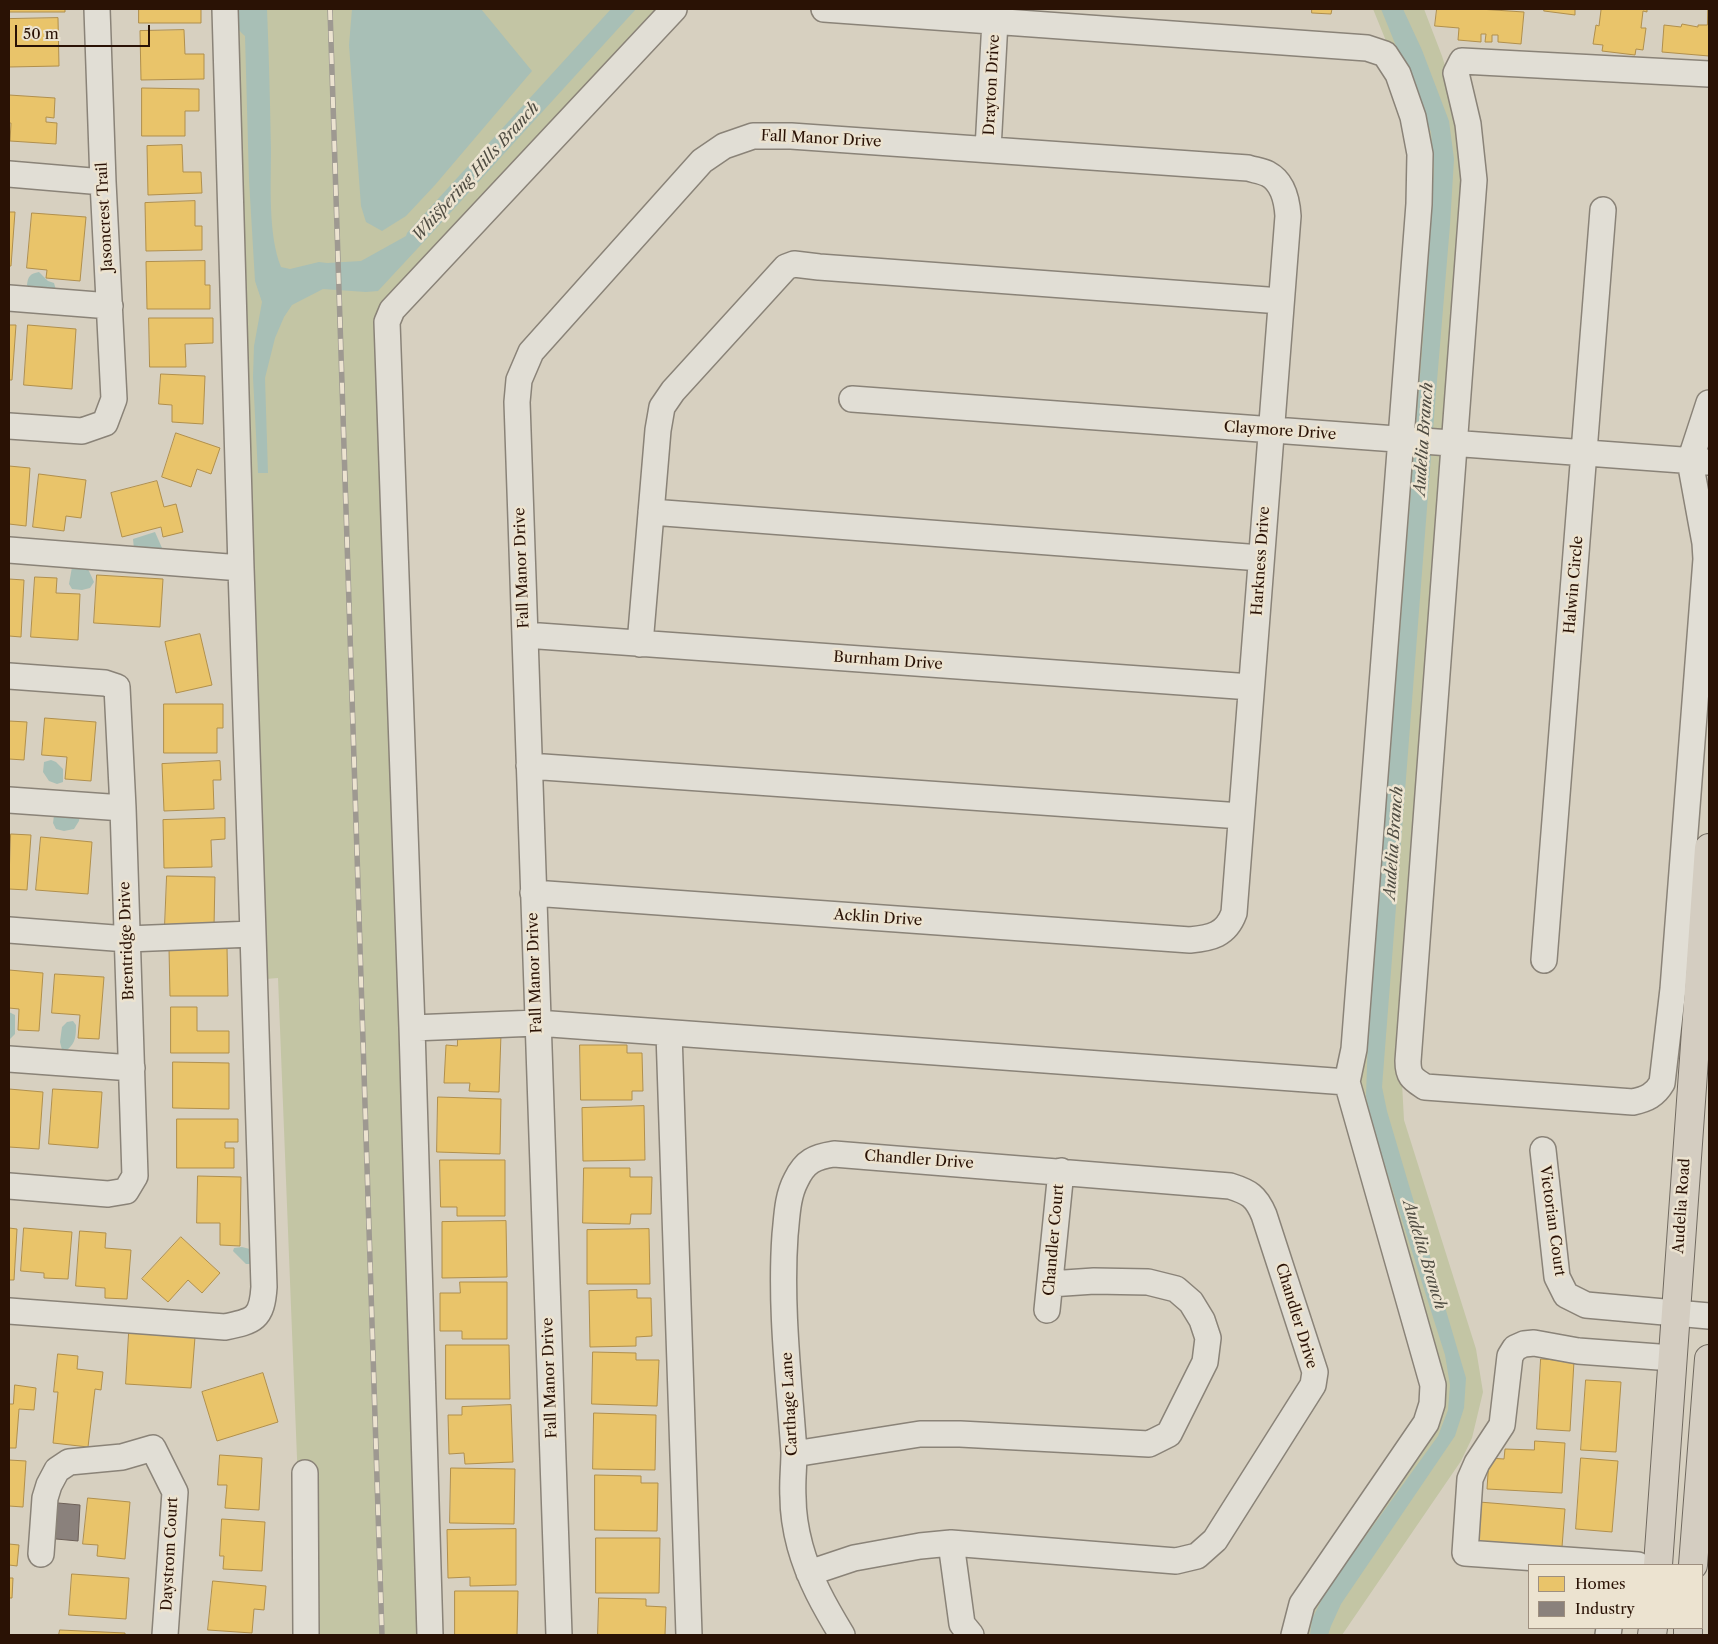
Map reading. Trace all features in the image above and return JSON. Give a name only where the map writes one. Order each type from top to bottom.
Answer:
[{"type":"main road","name":"Audelia Road","points":[[1658,1564],[1709,848]]},
{"type":"main road","points":[[1693,1564],[1709,1359]]},
{"type":"street","name":"Jasoncrest Trail","points":[[9,426],[82,431],[105,423],[114,399],[103,182],[97,9]]},
{"type":"street","points":[[9,1311],[225,1327],[246,1323],[258,1315],[263,1303],[225,9]]},
{"type":"street","points":[[430,1635],[412,1028],[387,322],[392,310],[674,9]]},
{"type":"street","points":[[824,9],[1367,48],[1385,54],[1398,74],[1413,117],[1420,154],[1420,204],[1405,440],[1354,1049],[1347,1082],[1433,1385],[1432,1404],[1426,1423],[1302,1604],[1294,1635]]},
{"type":"street","name":"Drayton Drive","points":[[988,149],[996,21]]},
{"type":"street","points":[[1709,74],[1462,61],[1456,73],[1468,124],[1474,180],[1446,443],[1408,1072],[1413,1079],[1425,1087],[1633,1102],[1646,1100],[1657,1091],[1662,1083],[1673,990],[1706,559],[1699,461],[1709,402]]},
{"type":"street","name":"Fall Manor Drive","points":[[559,1635],[517,402],[519,380],[531,352],[702,162],[724,146],[753,136],[791,136],[1248,168],[1268,174],[1281,187]]},
{"type":"street","points":[[9,174],[103,182]]},
{"type":"street","name":"Harkness Drive","points":[[1221,932],[1230,924],[1234,913],[1288,216],[1287,201],[1281,187]]},
{"type":"street","name":"Halwin Circle","points":[[1544,960],[1603,210]]},
{"type":"street","points":[[640,644],[658,430],[662,407],[673,391],[786,267],[794,264],[1281,301]]},
{"type":"street","points":[[9,298],[110,306]]},
{"type":"street","name":"Claymore Drive","points":[[852,399],[1699,461]]},
{"type":"street","points":[[651,512],[1261,558]]},
{"type":"street","points":[[9,550],[241,568]]},
{"type":"street","name":"Burnham Drive","points":[[525,635],[1251,687]]},
{"type":"street","name":"Brentridge Drive","points":[[9,676],[105,682],[117,687],[123,808],[135,1176],[126,1192],[108,1194],[9,1186]]},
{"type":"street","points":[[529,766],[1241,816]]},
{"type":"street","points":[[9,800],[123,808]]},
{"type":"street","name":"Acklin Drive","points":[[533,893],[1190,940],[1206,939],[1221,932]]},
{"type":"street","points":[[9,930],[127,938],[253,934]]},
{"type":"street","points":[[412,1028],[537,1023],[1347,1082]]},
{"type":"street","points":[[669,1033],[689,1635]]},
{"type":"street","points":[[9,1059],[132,1068]]},
{"type":"street","name":"Victorian Court","points":[[1543,1150],[1557,1277],[1566,1295],[1586,1305],[1709,1316]]},
{"type":"street","name":"Chandler Drive","points":[[804,1166],[818,1157],[834,1154],[1230,1186],[1249,1192],[1260,1206],[1264,1215],[1315,1372],[1313,1385],[1215,1540],[1198,1556],[1176,1561],[951,1544],[920,1546],[854,1558],[809,1573]]},
{"type":"street","name":"Carthage Lane","points":[[804,1166],[795,1181],[787,1205],[783,1263],[794,1454],[793,1499],[800,1546],[809,1573],[820,1597],[842,1635]]},
{"type":"street","name":"Chandler Court","points":[[1047,1310],[1060,1171]]},
{"type":"street","points":[[794,1454],[920,1434],[978,1434],[1149,1444],[1169,1434],[1205,1362],[1208,1338],[1202,1320],[1191,1302],[1176,1288],[1148,1282],[1094,1281],[1050,1284]]},
{"type":"street","points":[[1624,1564],[1465,1553],[1470,1480],[1477,1464],[1502,1424],[1510,1356],[1516,1348],[1524,1344],[1534,1343],[1578,1351],[1672,1358]]},
{"type":"street","name":"Daystrom Court","points":[[42,1554],[45,1498],[49,1484],[57,1470],[69,1462],[122,1457],[153,1448],[175,1492],[165,1635]]},
{"type":"street","points":[[305,1472],[306,1635]]},
{"type":"street","points":[[951,1544],[962,1624],[971,1635]]},
{"type":"green space","points":[[224,9],[663,9],[382,314],[427,1635],[304,1635],[278,978],[253,980]]},
{"type":"green space","points":[[1373,9],[1424,9],[1442,56],[1464,124],[1469,179],[1402,1083],[1404,1120],[1476,1349],[1483,1392],[1472,1438],[1461,1461],[1342,1635],[1299,1635],[1302,1619],[1438,1398],[1357,1105],[1421,169],[1406,90]]},
{"type":"water","name":"Whispering Hills Branch","points":[[234,9],[267,9],[272,225],[281,267],[290,269],[319,262],[361,261],[406,236],[611,9],[636,9],[378,291],[323,289],[292,305],[284,317],[275,338],[265,378],[268,473],[258,473],[253,377],[254,346],[262,302],[255,281],[249,180],[245,36],[237,27]]},
{"type":"water","points":[[352,9],[481,9],[532,71],[435,185],[406,216],[382,231],[366,222],[361,206],[349,45]]},
{"type":"water","name":"Audelia Branch","points":[[1381,9],[1403,9],[1422,50],[1449,121],[1454,159],[1382,1087],[1387,1111],[1466,1378],[1464,1408],[1455,1436],[1341,1604],[1328,1635],[1310,1635],[1312,1619],[1326,1591],[1438,1436],[1448,1410],[1450,1385],[1445,1355],[1370,1119],[1366,1096],[1368,1036],[1426,299],[1434,167],[1431,132]]},
{"type":"water","points":[[39,272],[48,281],[54,283],[56,290],[29,290],[27,285],[29,277]]},
{"type":"water","points":[[155,532],[162,548],[157,551],[134,549],[133,539]]},
{"type":"water","points":[[72,567],[88,569],[94,582],[90,588],[82,590],[72,589],[69,584]]},
{"type":"water","points":[[51,760],[63,769],[63,782],[57,784],[49,781],[43,772],[44,762]]},
{"type":"water","points":[[54,815],[80,815],[74,829],[64,831],[56,829],[53,823]]},
{"type":"water","points":[[9,1012],[15,1015],[15,1034],[9,1040]]},
{"type":"water","points":[[73,1021],[76,1025],[74,1042],[67,1050],[62,1050],[60,1042],[62,1027],[67,1022]]},
{"type":"water","points":[[234,1248],[250,1249],[257,1254],[253,1264],[246,1264],[233,1251]]},
{"type":"building: Homes","points":[[9,9],[65,9],[65,12],[9,12]]},
{"type":"building: Homes","points":[[139,9],[201,9],[201,23],[139,23]]},
{"type":"building: Homes","points":[[1312,9],[1332,9],[1331,14],[1312,13]]},
{"type":"building: Homes","points":[[1437,9],[1524,12],[1521,44],[1498,42],[1498,35],[1492,35],[1492,42],[1485,42],[1486,34],[1481,34],[1481,42],[1458,40],[1459,28],[1435,26]]},
{"type":"building: Homes","points":[[1545,9],[1575,9],[1575,15],[1544,11]]},
{"type":"building: Homes","points":[[1597,9],[1647,9],[1647,12],[1643,11],[1641,28],[1646,28],[1643,50],[1636,49],[1635,55],[1602,51],[1603,45],[1593,44],[1596,25],[1599,26],[1601,10]]},
{"type":"building: Homes","points":[[1708,9],[1709,56],[1662,52],[1664,25],[1681,27],[1682,24],[1698,27],[1698,25],[1707,25]]},
{"type":"building: Homes","points":[[58,18],[59,66],[9,67],[9,19]]},
{"type":"building: Homes","points":[[184,30],[185,54],[204,54],[204,79],[141,80],[140,31]]},
{"type":"building: Homes","points":[[142,88],[199,89],[199,111],[185,111],[185,136],[142,136]]},
{"type":"building: Homes","points":[[9,95],[55,98],[54,118],[46,117],[46,122],[57,123],[56,144],[10,141]]},
{"type":"building: Homes","points":[[182,145],[183,172],[201,172],[202,193],[148,195],[147,146]]},
{"type":"building: Homes","points":[[195,201],[195,226],[202,226],[202,250],[146,251],[145,203]]},
{"type":"building: Homes","points":[[9,212],[15,212],[11,266],[9,266]]},
{"type":"building: Homes","points":[[32,213],[86,217],[80,281],[46,278],[47,270],[27,268]]},
{"type":"building: Homes","points":[[205,261],[205,285],[210,285],[210,309],[147,309],[146,262]]},
{"type":"building: Homes","points":[[149,318],[213,318],[213,343],[185,344],[186,367],[150,367]]},
{"type":"building: Homes","points":[[9,325],[16,325],[12,380],[9,380]]},
{"type":"building: Homes","points":[[28,325],[76,329],[72,389],[24,385]]},
{"type":"building: Homes","points":[[161,374],[205,376],[203,424],[172,422],[172,405],[159,404]]},
{"type":"building: Homes","points":[[176,433],[220,448],[211,474],[197,469],[191,487],[162,477]]},
{"type":"building: Homes","points":[[9,466],[30,468],[26,526],[9,524]]},
{"type":"building: Homes","points":[[39,474],[86,480],[81,518],[66,516],[64,531],[33,527]]},
{"type":"building: Homes","points":[[157,481],[164,507],[176,504],[183,532],[163,537],[161,527],[122,537],[111,493]]},
{"type":"building: Homes","points":[[97,575],[163,579],[160,627],[94,623]]},
{"type":"building: Homes","points":[[35,577],[57,578],[56,593],[80,594],[78,640],[31,637]]},
{"type":"building: Homes","points":[[9,579],[24,580],[21,637],[9,636]]},
{"type":"building: Homes","points":[[200,634],[212,685],[176,693],[165,642]]},
{"type":"building: Homes","points":[[164,704],[223,704],[223,728],[217,728],[217,753],[164,753]]},
{"type":"building: Homes","points":[[45,718],[96,722],[91,781],[65,779],[67,757],[42,755]]},
{"type":"building: Homes","points":[[9,721],[27,722],[24,760],[9,759]]},
{"type":"building: Homes","points":[[220,761],[221,780],[213,780],[214,809],[164,811],[162,764]]},
{"type":"building: Homes","points":[[225,818],[225,839],[211,840],[212,867],[164,868],[163,820]]},
{"type":"building: Homes","points":[[11,834],[31,835],[27,890],[9,889]]},
{"type":"building: Homes","points":[[41,837],[92,842],[88,894],[36,890]]},
{"type":"building: Homes","points":[[167,876],[215,877],[214,927],[165,925]]},
{"type":"building: Homes","points":[[227,947],[228,996],[170,996],[169,948]]},
{"type":"building: Homes","points":[[9,970],[43,973],[39,1031],[18,1030],[19,1009],[9,1008]]},
{"type":"building: Homes","points":[[55,974],[104,977],[99,1039],[78,1038],[80,1015],[52,1013]]},
{"type":"building: Homes","points":[[171,1007],[197,1007],[197,1031],[229,1031],[229,1053],[171,1053]]},
{"type":"building: Homes","points":[[458,1033],[501,1034],[499,1092],[469,1091],[470,1083],[444,1083],[446,1045],[457,1046]]},
{"type":"building: Homes","points":[[580,1045],[627,1045],[627,1053],[642,1053],[643,1091],[632,1091],[632,1100],[581,1100]]},
{"type":"building: Homes","points":[[173,1062],[229,1063],[229,1109],[173,1108]]},
{"type":"building: Homes","points":[[9,1089],[43,1092],[39,1149],[9,1147]]},
{"type":"building: Homes","points":[[53,1089],[102,1092],[98,1148],[49,1144]]},
{"type":"building: Homes","points":[[438,1097],[501,1099],[500,1154],[437,1152]]},
{"type":"building: Homes","points":[[644,1106],[645,1160],[583,1161],[582,1108]]},
{"type":"building: Homes","points":[[177,1119],[238,1119],[238,1142],[225,1142],[225,1148],[234,1148],[234,1168],[177,1168]]},
{"type":"building: Homes","points":[[440,1160],[505,1160],[505,1216],[457,1216],[457,1207],[441,1207]]},
{"type":"building: Homes","points":[[584,1168],[630,1168],[630,1177],[652,1177],[651,1214],[631,1214],[630,1224],[583,1223]]},
{"type":"building: Homes","points":[[198,1176],[241,1177],[240,1246],[220,1245],[220,1223],[197,1223]]},
{"type":"building: Homes","points":[[506,1221],[507,1277],[442,1278],[442,1222]]},
{"type":"building: Homes","points":[[9,1228],[17,1229],[14,1280],[9,1280]]},
{"type":"building: Homes","points":[[24,1228],[72,1232],[68,1279],[44,1278],[44,1273],[21,1271]]},
{"type":"building: Homes","points":[[649,1229],[650,1284],[587,1284],[587,1230]]},
{"type":"building: Homes","points":[[80,1231],[106,1233],[105,1248],[131,1250],[127,1299],[105,1298],[105,1288],[76,1286]]},
{"type":"building: Homes","points":[[181,1237],[220,1273],[202,1293],[188,1280],[168,1302],[142,1279]]},
{"type":"building: Homes","points":[[460,1282],[507,1282],[507,1339],[462,1339],[462,1331],[440,1331],[440,1293],[460,1293]]},
{"type":"building: Homes","points":[[637,1290],[637,1298],[651,1298],[652,1336],[636,1337],[636,1346],[590,1347],[589,1291]]},
{"type":"building: Homes","points":[[129,1333],[195,1337],[191,1388],[126,1384]]},
{"type":"building: Homes","points":[[446,1345],[509,1345],[510,1399],[446,1399]]},
{"type":"building: Homes","points":[[593,1352],[636,1353],[636,1360],[659,1360],[657,1406],[592,1404]]},
{"type":"building: Homes","points":[[58,1354],[78,1356],[77,1369],[103,1372],[101,1390],[95,1389],[88,1447],[53,1443],[58,1392],[54,1392]]},
{"type":"building: Homes","points":[[1541,1359],[1574,1361],[1570,1431],[1537,1429]]},
{"type":"building: Homes","points":[[263,1373],[278,1422],[217,1441],[202,1392]]},
{"type":"building: Homes","points":[[1586,1380],[1621,1382],[1616,1452],[1581,1450]]},
{"type":"building: Homes","points":[[15,1385],[36,1388],[34,1410],[19,1409],[16,1448],[9,1448],[9,1404],[13,1404]]},
{"type":"building: Homes","points":[[511,1405],[513,1462],[465,1464],[464,1453],[449,1454],[448,1415],[462,1415],[462,1407]]},
{"type":"building: Homes","points":[[594,1413],[656,1415],[655,1470],[593,1469]]},
{"type":"building: Homes","points":[[1535,1441],[1565,1443],[1562,1493],[1487,1489],[1489,1458],[1504,1459],[1505,1449],[1534,1450]]},
{"type":"building: Homes","points":[[220,1455],[262,1458],[259,1510],[225,1508],[227,1485],[218,1485]]},
{"type":"building: Homes","points":[[1581,1458],[1618,1461],[1612,1532],[1576,1529]]},
{"type":"building: Homes","points":[[9,1460],[26,1461],[23,1507],[9,1506]]},
{"type":"building: Homes","points":[[451,1468],[515,1469],[514,1524],[450,1523]]},
{"type":"building: Homes","points":[[595,1475],[641,1476],[641,1483],[658,1483],[657,1531],[595,1530]]},
{"type":"building: Homes","points":[[88,1498],[130,1502],[125,1559],[97,1556],[98,1545],[83,1544]]},
{"type":"building: Homes","points":[[1479,1502],[1565,1509],[1562,1547],[1476,1541]]},
{"type":"building: Homes","points":[[222,1519],[265,1522],[262,1571],[223,1569],[224,1556],[220,1556]]},
{"type":"building: Homes","points":[[516,1529],[516,1585],[470,1586],[470,1577],[448,1578],[447,1530]]},
{"type":"building: Homes","points":[[596,1538],[660,1538],[659,1593],[596,1593]]},
{"type":"building: Homes","points":[[9,1544],[19,1545],[17,1566],[9,1565]]},
{"type":"building: Homes","points":[[72,1574],[129,1578],[126,1619],[69,1615]]},
{"type":"building: Homes","points":[[9,1578],[13,1578],[12,1598],[9,1598]]},
{"type":"building: Homes","points":[[213,1581],[266,1586],[264,1610],[254,1609],[252,1633],[208,1630]]},
{"type":"building: Homes","points":[[455,1591],[518,1591],[517,1635],[455,1635]]},
{"type":"building: Homes","points":[[599,1598],[646,1599],[646,1606],[666,1607],[665,1635],[598,1635]]},
{"type":"building: Homes","points":[[60,1630],[125,1633],[125,1635],[59,1635]]},
{"type":"building: Industry","points":[[58,1503],[80,1505],[78,1541],[56,1539]]},
{"type":"railway","points":[[330,9],[382,1635]]}]
